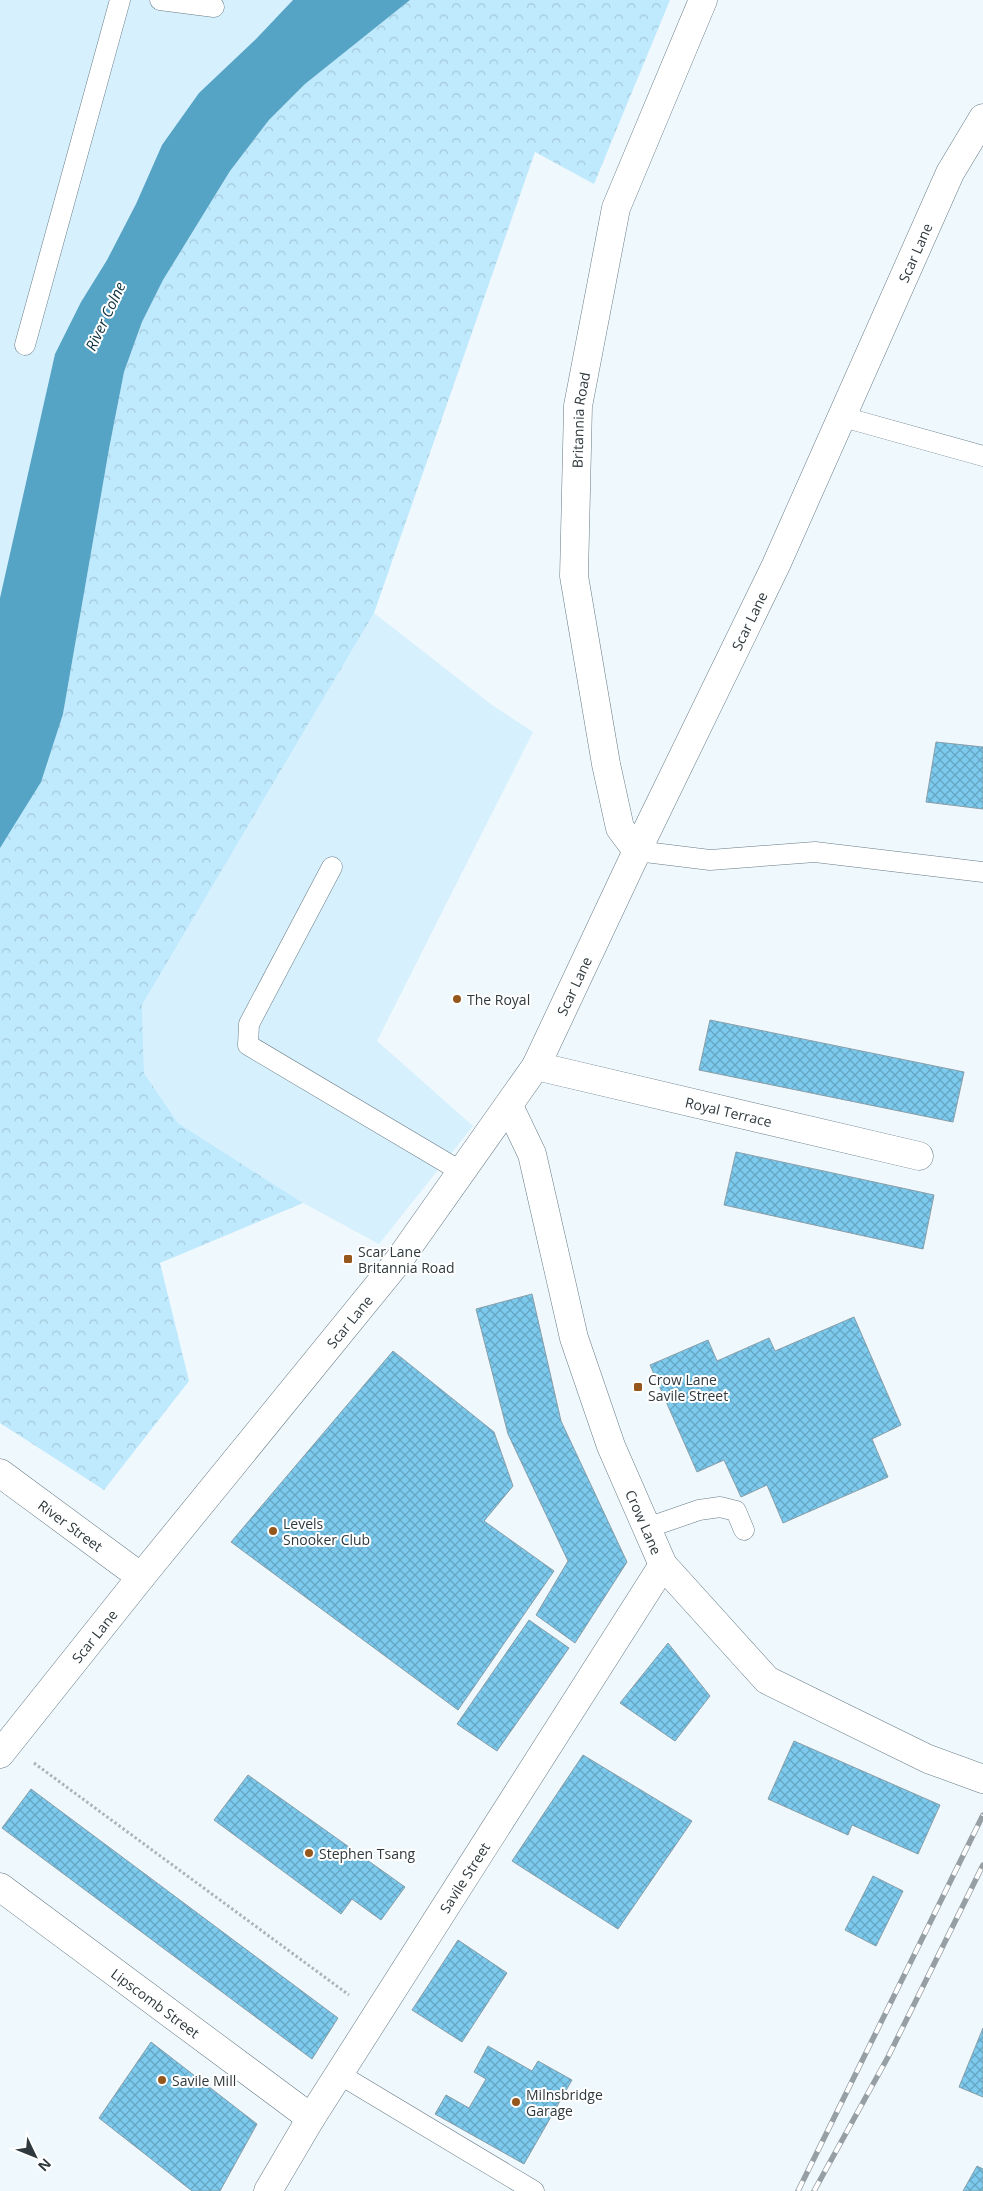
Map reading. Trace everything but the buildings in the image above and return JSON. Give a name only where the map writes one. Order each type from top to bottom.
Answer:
[{"type":"street","name":"Britannia Road","points":[[637,851],[620,828],[606,764],[574,576],[578,406],[616,208],[703,0]]},
{"type":"street","name":"Scar Lane","points":[[4,1749],[141,1577],[399,1260],[536,1066],[637,851],[776,565],[950,173],[983,118]]},
{"type":"street","name":"Royal Terrace","points":[[536,1066],[919,1156]]},
{"type":"street","name":"Crow Lane","points":[[509,1106],[532,1154],[574,1338],[611,1446],[663,1564],[768,1680],[928,1759],[983,1779]]},
{"type":"street","name":"River Street","points":[[0,1473],[141,1577]]},
{"type":"street","name":"Savile Street","points":[[268,2191],[311,2118],[378,2016],[663,1564]]},
{"type":"street","name":"Lipscomb Street","points":[[0,1887],[311,2118]]},
{"type":"lane","points":[[25,345],[120,0]]},
{"type":"lane","points":[[160,0],[214,7]]},
{"type":"lane","points":[[843,417],[983,456]]},
{"type":"lane","points":[[637,851],[710,860],[815,852],[983,872]]},
{"type":"lane","points":[[332,867],[249,1024],[248,1046],[462,1172]]},
{"type":"lane","points":[[647,1528],[699,1510],[720,1507],[736,1511],[744,1530]]},
{"type":"lane","points":[[339,2074],[534,2191]]},
{"type":"path","points":[[4,1749],[378,2016]]},
{"type":"shaded area","points":[[0,0],[293,0],[162,145],[136,204],[107,260],[81,302],[55,354],[0,598]]},
{"type":"shaded area","points":[[374,613],[492,705],[533,732],[377,1041],[473,1126],[379,1244],[303,1203],[178,1123],[144,1073],[142,1005]]},
{"type":"green space","points":[[410,0],[670,0],[594,184],[535,152],[374,613],[142,1005],[144,1073],[178,1123],[303,1203],[160,1263],[189,1381],[104,1490],[0,1423],[0,802],[63,714],[124,372],[142,322],[163,280],[230,171],[269,120],[305,84]]},
{"type":"water","name":"River Colne","points":[[293,0],[410,0],[305,84],[269,120],[230,171],[163,280],[142,322],[124,372],[63,714],[41,782],[0,848],[0,598],[55,354],[81,302],[107,260],[136,204],[162,145],[199,93],[256,39]]},
{"type":"railway","points":[[798,2191],[983,1815]]},
{"type":"railway","points":[[814,2191],[888,2057],[983,1865]]},
{"type":"place","name":"The Royal","points":[[457,999]]},
{"type":"place","name":"Scar Lane Britannia Road","points":[[348,1259]]},
{"type":"place","name":"Crow Lane Savile Street","points":[[638,1387]]},
{"type":"place","name":"Levels Snooker Club","points":[[273,1531]]},
{"type":"place","name":"Stephen Tsang","points":[[309,1853]]},
{"type":"place","name":"Savile Mill","points":[[162,2080]]},
{"type":"place","name":"Milnsbridge Garage","points":[[516,2102]]}]
